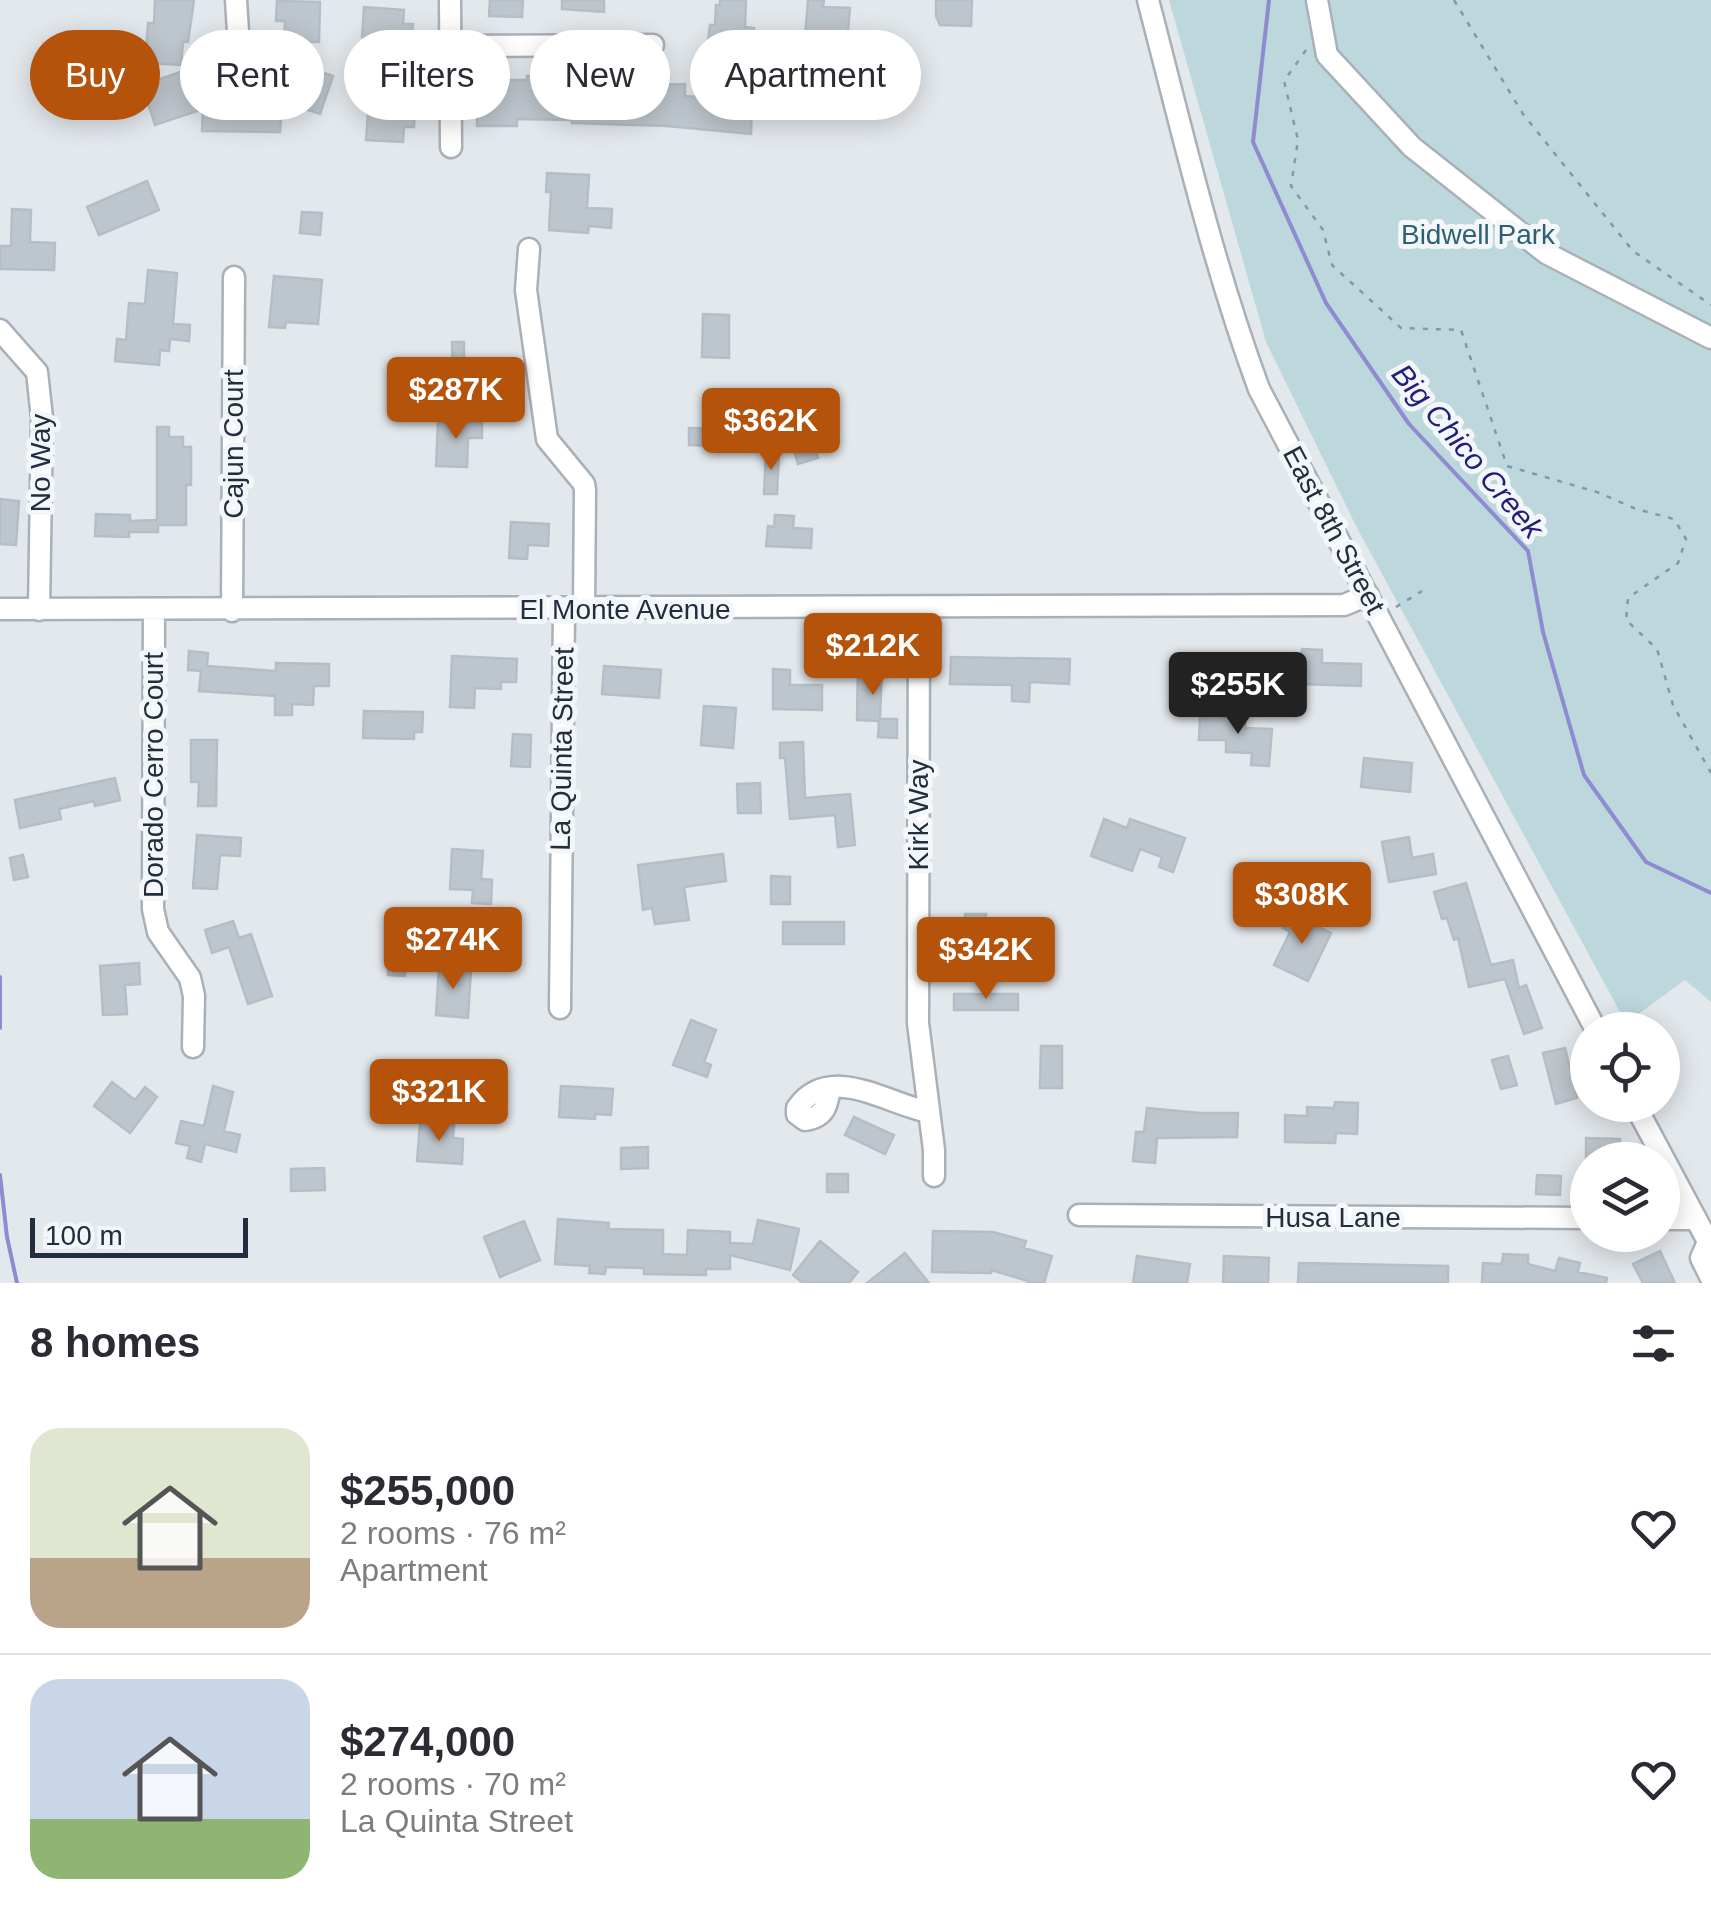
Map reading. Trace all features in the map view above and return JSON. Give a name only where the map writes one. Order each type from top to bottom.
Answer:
[{"type":"street","points":[[236,0],[238,30]]},
{"type":"street","points":[[450,0],[451,30]]},
{"type":"street","name":"East 8th Street","points":[[1148,0],[1213,248],[1253,374],[1587,1012]]},
{"type":"street","points":[[1317,0],[1327,55],[1412,146],[1546,254],[1711,338]]},
{"type":"street","points":[[452,120],[452,147]]},
{"type":"street","name":"La Quinta Street","points":[[529,249],[526,290],[547,439],[585,490],[574,610],[560,1008]]},
{"type":"street","name":"Cajun Court","points":[[232,610],[234,276]]},
{"type":"street","name":"No Way","points":[[0,330],[37,372],[42,418],[39,610]]},
{"type":"street","name":"El Monte Avenue","points":[[0,609],[1344,605],[1368,595]]},
{"type":"street","name":"Kirk Way","points":[[919,608],[918,1023],[934,1176]]},
{"type":"street","name":"Dorado Cerro Court","points":[[154,611],[152,909],[158,932],[190,978],[194,996],[193,1048]]},
{"type":"street","points":[[830,1088],[855,1086],[908,1108],[929,1112]]},
{"type":"street","points":[[1644,1122],[1710,1244],[1700,1258],[1711,1278]]},
{"type":"street","name":"Husa Lane","points":[[1079,1214],[1570,1218]]},
{"type":"street","points":[[1680,1219],[1695,1219]]},
{"type":"path","points":[[1454,0],[1523,114],[1633,251],[1711,305]]},
{"type":"path","points":[[1307,49],[1284,81],[1298,140],[1291,186],[1324,230],[1332,265],[1401,328],[1461,330],[1508,466],[1674,519],[1686,539],[1678,563],[1628,598],[1626,620],[1657,649],[1673,704],[1711,773]]},
{"type":"path","points":[[1390,610],[1422,592]]},
{"type":"green space","name":"Bidwell Park","points":[[1169,0],[1711,0],[1711,1002],[1685,980],[1641,1012],[1620,1012],[1356,526],[1266,342]]},
{"type":"building","points":[[155,0],[194,0],[190,30],[180,30],[180,65],[160,64],[160,30],[147,30],[148,23],[154,23]]},
{"type":"building","points":[[490,0],[523,0],[522,17],[489,16]]},
{"type":"building","points":[[562,0],[604,0],[604,12],[562,9]]},
{"type":"building","points":[[720,0],[746,0],[745,27],[754,30],[709,30],[710,25],[715,25],[716,5],[720,5]]},
{"type":"building","points":[[808,0],[824,0],[823,7],[850,8],[848,30],[806,30]]},
{"type":"building","points":[[936,0],[972,0],[971,26],[940,25]]},
{"type":"building","points":[[277,1],[320,2],[319,30],[285,30],[285,21],[276,21]]},
{"type":"building","points":[[364,7],[404,10],[403,24],[413,24],[412,30],[362,30]]},
{"type":"building","points":[[180,72],[180,117],[155,125],[153,120],[160,120],[160,79]]},
{"type":"building","points":[[324,73],[333,76],[324,102]]},
{"type":"building","points":[[530,76],[530,119],[517,119],[517,126],[477,126],[477,120],[510,120],[510,80],[527,80]]},
{"type":"building","points":[[670,84],[685,84],[685,96],[690,96],[690,120],[751,120],[751,134],[572,123],[670,120]]},
{"type":"building","points":[[202,120],[281,120],[280,132],[202,131]]},
{"type":"building","points":[[367,120],[414,120],[414,127],[404,127],[403,142],[366,140]]},
{"type":"building","points":[[547,173],[589,175],[587,208],[612,209],[611,228],[589,226],[588,233],[549,230],[551,192],[546,192]]},
{"type":"building","points":[[147,181],[159,210],[99,235],[87,207]]},
{"type":"building","points":[[12,209],[31,210],[30,242],[55,243],[54,270],[0,269],[0,246],[11,246]]},
{"type":"building","points":[[302,212],[322,213],[320,235],[300,233]]},
{"type":"building","points":[[148,270],[177,273],[173,324],[190,325],[189,341],[170,339],[169,351],[160,350],[159,365],[115,361],[117,339],[126,340],[129,303],[145,304]]},
{"type":"building","points":[[274,276],[322,280],[318,324],[286,322],[285,328],[269,327]]},
{"type":"building","points":[[703,314],[729,315],[729,358],[702,357]]},
{"type":"building","points":[[452,342],[464,342],[464,367],[500,367],[500,395],[479,395],[479,388],[453,389]]},
{"type":"building","points":[[438,421],[482,422],[482,438],[468,438],[467,467],[436,466]]},
{"type":"building","points":[[157,427],[169,427],[169,437],[183,437],[183,447],[191,447],[186,525],[158,525],[158,532],[129,532],[129,537],[95,536],[96,514],[130,515],[130,521],[157,520]]},
{"type":"building","points":[[689,428],[746,430],[745,447],[689,445]]},
{"type":"building","points":[[809,428],[818,458],[798,464],[789,434]]},
{"type":"building","points":[[766,452],[779,453],[777,494],[764,494]]},
{"type":"building","points":[[0,499],[19,501],[16,545],[0,544]]},
{"type":"building","points":[[775,515],[794,516],[793,528],[812,529],[811,548],[766,546],[768,526],[774,527]]},
{"type":"building","points":[[511,522],[549,524],[548,546],[528,545],[527,559],[509,558]]},
{"type":"building","points":[[1302,649],[1322,650],[1322,663],[1361,664],[1361,686],[1301,684]]},
{"type":"building","points":[[189,651],[208,653],[207,666],[276,671],[276,663],[329,664],[329,686],[314,686],[313,705],[292,704],[292,715],[275,715],[275,696],[199,691],[201,671],[188,670]]},
{"type":"building","points":[[452,656],[517,659],[516,682],[501,682],[501,689],[475,688],[474,708],[450,707]]},
{"type":"building","points":[[951,657],[1070,659],[1069,684],[1030,682],[1029,702],[1012,701],[1012,685],[950,684]]},
{"type":"building","points":[[858,661],[882,662],[880,719],[897,719],[897,738],[878,737],[879,721],[857,720]]},
{"type":"building","points":[[604,666],[661,670],[659,698],[602,694]]},
{"type":"building","points":[[773,669],[790,670],[790,685],[822,685],[822,710],[773,709]]},
{"type":"building","points":[[704,706],[736,708],[733,748],[701,745]]},
{"type":"building","points":[[364,711],[423,712],[422,732],[414,732],[414,739],[363,738]]},
{"type":"building","points":[[1200,716],[1246,717],[1245,728],[1272,729],[1269,766],[1251,765],[1252,753],[1226,752],[1226,740],[1199,740]]},
{"type":"building","points":[[513,734],[531,735],[530,767],[511,766]]},
{"type":"building","points":[[191,740],[217,740],[216,806],[198,806],[199,782],[191,782]]},
{"type":"building","points":[[803,742],[805,798],[850,794],[855,845],[838,847],[835,815],[790,819],[785,758],[780,758],[780,743]]},
{"type":"building","points":[[1364,758],[1412,763],[1410,792],[1361,787]]},
{"type":"building","points":[[115,778],[120,800],[59,809],[61,819],[20,828],[15,800]]},
{"type":"building","points":[[760,783],[761,813],[738,813],[737,784]]},
{"type":"building","points":[[1104,819],[1127,828],[1130,819],[1185,838],[1173,872],[1159,867],[1162,857],[1140,849],[1132,871],[1091,856]]},
{"type":"building","points":[[197,835],[241,838],[240,856],[220,855],[217,889],[193,888]]},
{"type":"building","points":[[1409,837],[1412,858],[1433,854],[1436,874],[1389,882],[1382,842]]},
{"type":"building","points":[[452,849],[483,851],[481,879],[492,880],[491,904],[472,903],[473,890],[450,889]]},
{"type":"building","points":[[723,854],[726,881],[684,887],[689,920],[655,924],[652,908],[643,910],[638,865]]},
{"type":"building","points":[[23,855],[28,877],[14,880],[10,858]]},
{"type":"building","points":[[771,876],[790,877],[790,904],[771,904]]},
{"type":"building","points":[[1466,883],[1491,965],[1513,960],[1519,988],[1526,985],[1542,1028],[1524,1034],[1505,979],[1469,987],[1458,938],[1454,940],[1447,918],[1442,919],[1434,892]]},
{"type":"building","points":[[1290,913],[1331,933],[1308,981],[1274,965],[1290,932],[1283,928]]},
{"type":"building","points":[[965,914],[986,914],[986,931],[994,931],[994,969],[964,969]]},
{"type":"building","points":[[233,921],[239,938],[251,934],[272,996],[248,1004],[229,947],[212,953],[205,930]]},
{"type":"building","points":[[783,922],[844,922],[844,944],[783,944]]},
{"type":"building","points":[[388,954],[406,955],[405,976],[388,975]]},
{"type":"building","points":[[139,963],[140,984],[125,985],[127,1014],[103,1015],[100,966]]},
{"type":"building","points":[[439,967],[471,970],[468,1018],[436,1015]]},
{"type":"building","points":[[954,994],[1018,994],[1018,1010],[954,1010]]},
{"type":"building","points":[[691,1020],[716,1030],[704,1062],[711,1065],[707,1077],[673,1065]]},
{"type":"building","points":[[1041,1046],[1062,1046],[1062,1088],[1040,1088]]},
{"type":"building","points":[[1565,1048],[1570,1100],[1556,1104],[1543,1053]]},
{"type":"building","points":[[1508,1056],[1517,1085],[1501,1089],[1492,1060]]},
{"type":"building","points":[[112,1082],[135,1100],[145,1087],[157,1097],[130,1133],[94,1106]]},
{"type":"building","points":[[213,1086],[233,1092],[224,1131],[240,1135],[236,1152],[205,1144],[201,1162],[187,1158],[190,1146],[176,1143],[181,1121],[204,1126]]},
{"type":"building","points":[[561,1086],[613,1089],[611,1115],[595,1114],[595,1119],[559,1117]]},
{"type":"building","points":[[1335,1102],[1358,1103],[1357,1134],[1336,1133],[1335,1143],[1285,1142],[1285,1115],[1307,1116],[1307,1107],[1334,1108]]},
{"type":"building","points":[[1147,1108],[1238,1113],[1237,1137],[1157,1138],[1155,1163],[1133,1161],[1136,1132],[1144,1132]]},
{"type":"building","points":[[854,1117],[894,1135],[885,1154],[845,1135]]},
{"type":"building","points":[[420,1123],[454,1125],[453,1138],[463,1139],[462,1164],[417,1161]]},
{"type":"building","points":[[1586,1138],[1620,1139],[1620,1142],[1586,1142]]},
{"type":"building","points":[[648,1147],[648,1168],[621,1169],[621,1148]]},
{"type":"building","points":[[324,1168],[325,1190],[291,1191],[291,1169]]},
{"type":"building","points":[[827,1174],[848,1174],[848,1192],[827,1192]]},
{"type":"building","points":[[1537,1175],[1561,1176],[1560,1195],[1536,1194]]},
{"type":"building","points":[[558,1219],[609,1223],[608,1229],[663,1230],[663,1254],[687,1255],[688,1230],[730,1232],[730,1243],[753,1244],[758,1220],[799,1229],[790,1270],[730,1255],[730,1269],[706,1269],[706,1275],[644,1274],[644,1268],[606,1267],[605,1274],[589,1273],[590,1266],[555,1264]]},
{"type":"building","points":[[524,1221],[540,1260],[500,1277],[484,1237]]},
{"type":"building","points":[[933,1231],[993,1232],[1026,1241],[1024,1248],[1052,1256],[1044,1283],[1028,1283],[991,1270],[932,1272]]},
{"type":"building","points":[[820,1241],[858,1272],[849,1283],[803,1283],[793,1275]]},
{"type":"building","points":[[1660,1252],[1675,1283],[1643,1283],[1633,1264]]},
{"type":"building","points":[[905,1253],[929,1283],[867,1283]]},
{"type":"building","points":[[1503,1254],[1528,1255],[1528,1264],[1555,1271],[1559,1258],[1580,1263],[1578,1272],[1607,1278],[1606,1283],[1482,1283],[1483,1263],[1502,1264]]},
{"type":"building","points":[[1137,1256],[1190,1264],[1187,1283],[1133,1283]]},
{"type":"building","points":[[1224,1256],[1269,1258],[1268,1283],[1223,1283]]},
{"type":"building","points":[[1299,1263],[1448,1266],[1448,1283],[1298,1283]]},
{"type":"waterway","name":"Big Chico Creek","points":[[1269,0],[1253,142],[1326,303],[1409,424],[1528,551],[1543,632],[1584,775],[1646,862],[1711,893]]},
{"type":"waterway","points":[[0,977],[0,1028]]},
{"type":"waterway","points":[[0,1175],[17,1283]]}]
